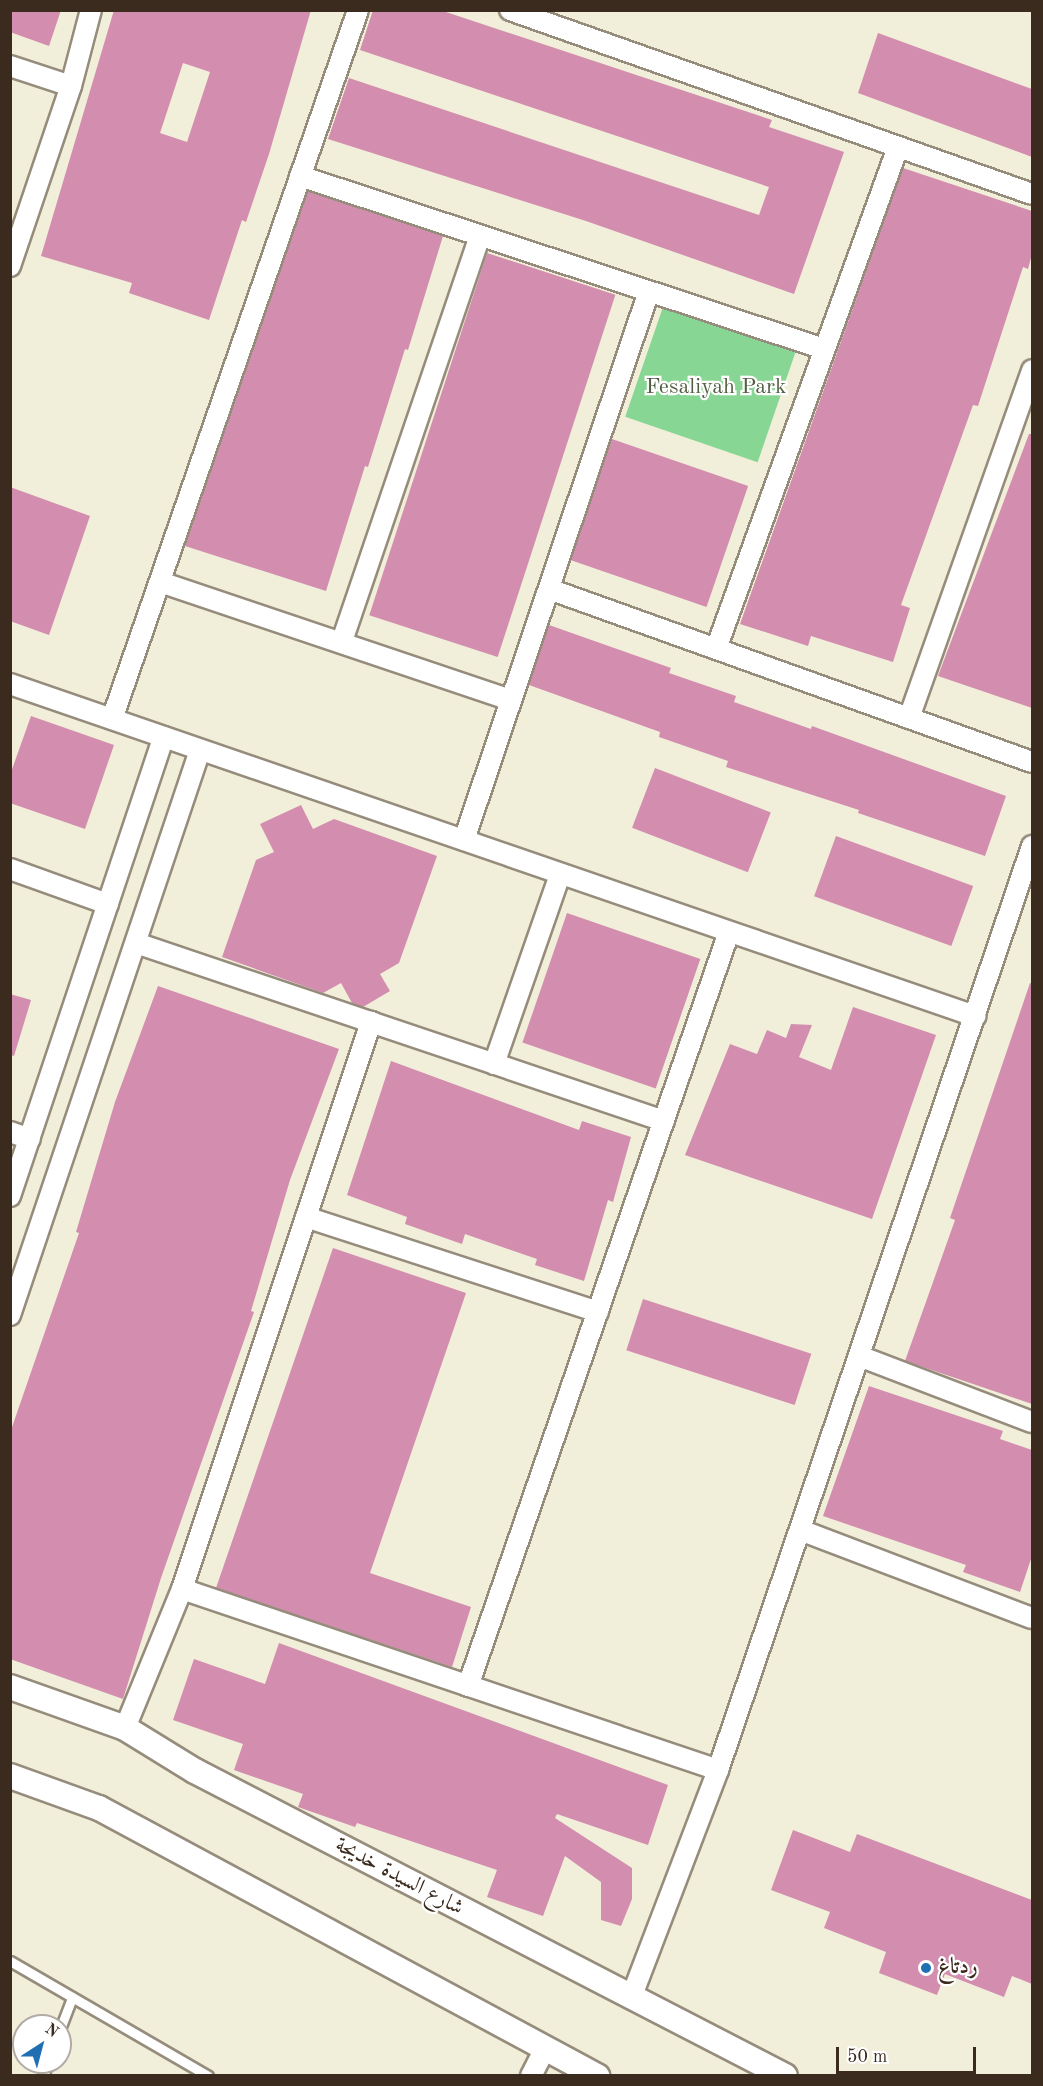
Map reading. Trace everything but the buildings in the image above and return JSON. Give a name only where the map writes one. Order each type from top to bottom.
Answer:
[{"type":"street","points":[[10,266],[71,86],[91,10]]},
{"type":"street","points":[[112,719],[358,10]]},
{"type":"street","points":[[510,10],[1032,194]]},
{"type":"street","points":[[10,66],[71,86]]},
{"type":"street","points":[[716,649],[898,147]]},
{"type":"street","points":[[300,176],[824,349]]},
{"type":"street","points":[[342,641],[480,236]]},
{"type":"street","points":[[464,840],[649,291]]},
{"type":"street","points":[[909,718],[1032,374]]},
{"type":"street","points":[[160,582],[342,641],[511,700]]},
{"type":"street","points":[[549,589],[1032,762]]},
{"type":"street","points":[[10,684],[975,1016]]},
{"type":"street","points":[[10,1196],[164,737]]},
{"type":"street","points":[[10,1315],[201,750]]},
{"type":"street","points":[[631,1998],[718,1770],[1032,846]]},
{"type":"street","points":[[10,869],[108,904]]},
{"type":"street","points":[[494,1064],[561,874]]},
{"type":"street","points":[[468,1686],[729,932]]},
{"type":"street","points":[[136,943],[664,1120]]},
{"type":"street","points":[[125,1728],[182,1589],[371,1022]]},
{"type":"street","points":[[10,1132],[30,1139]]},
{"type":"street","points":[[306,1218],[598,1312]]},
{"type":"street","points":[[859,1356],[1032,1422]]},
{"type":"street","points":[[800,1530],[1032,1618]]},
{"type":"street","points":[[182,1589],[718,1770]]},
{"type":"street","name":"شارع السيدة خديجة","points":[[10,1687],[125,1728],[195,1771],[785,2076]]},
{"type":"street","points":[[10,1776],[99,1808],[597,2076]]},
{"type":"street","points":[[531,2076],[545,2049]]},
{"type":"lane","points":[[10,1961],[208,2076]]},
{"type":"lane","points":[[66,2014],[72,1997]]},
{"type":"green space","name":"Fesaliyah Park","points":[[663,307],[795,353],[758,462],[625,417]]},
{"type":"place","name":"ردتاغ","points":[[926,1968]]}]
